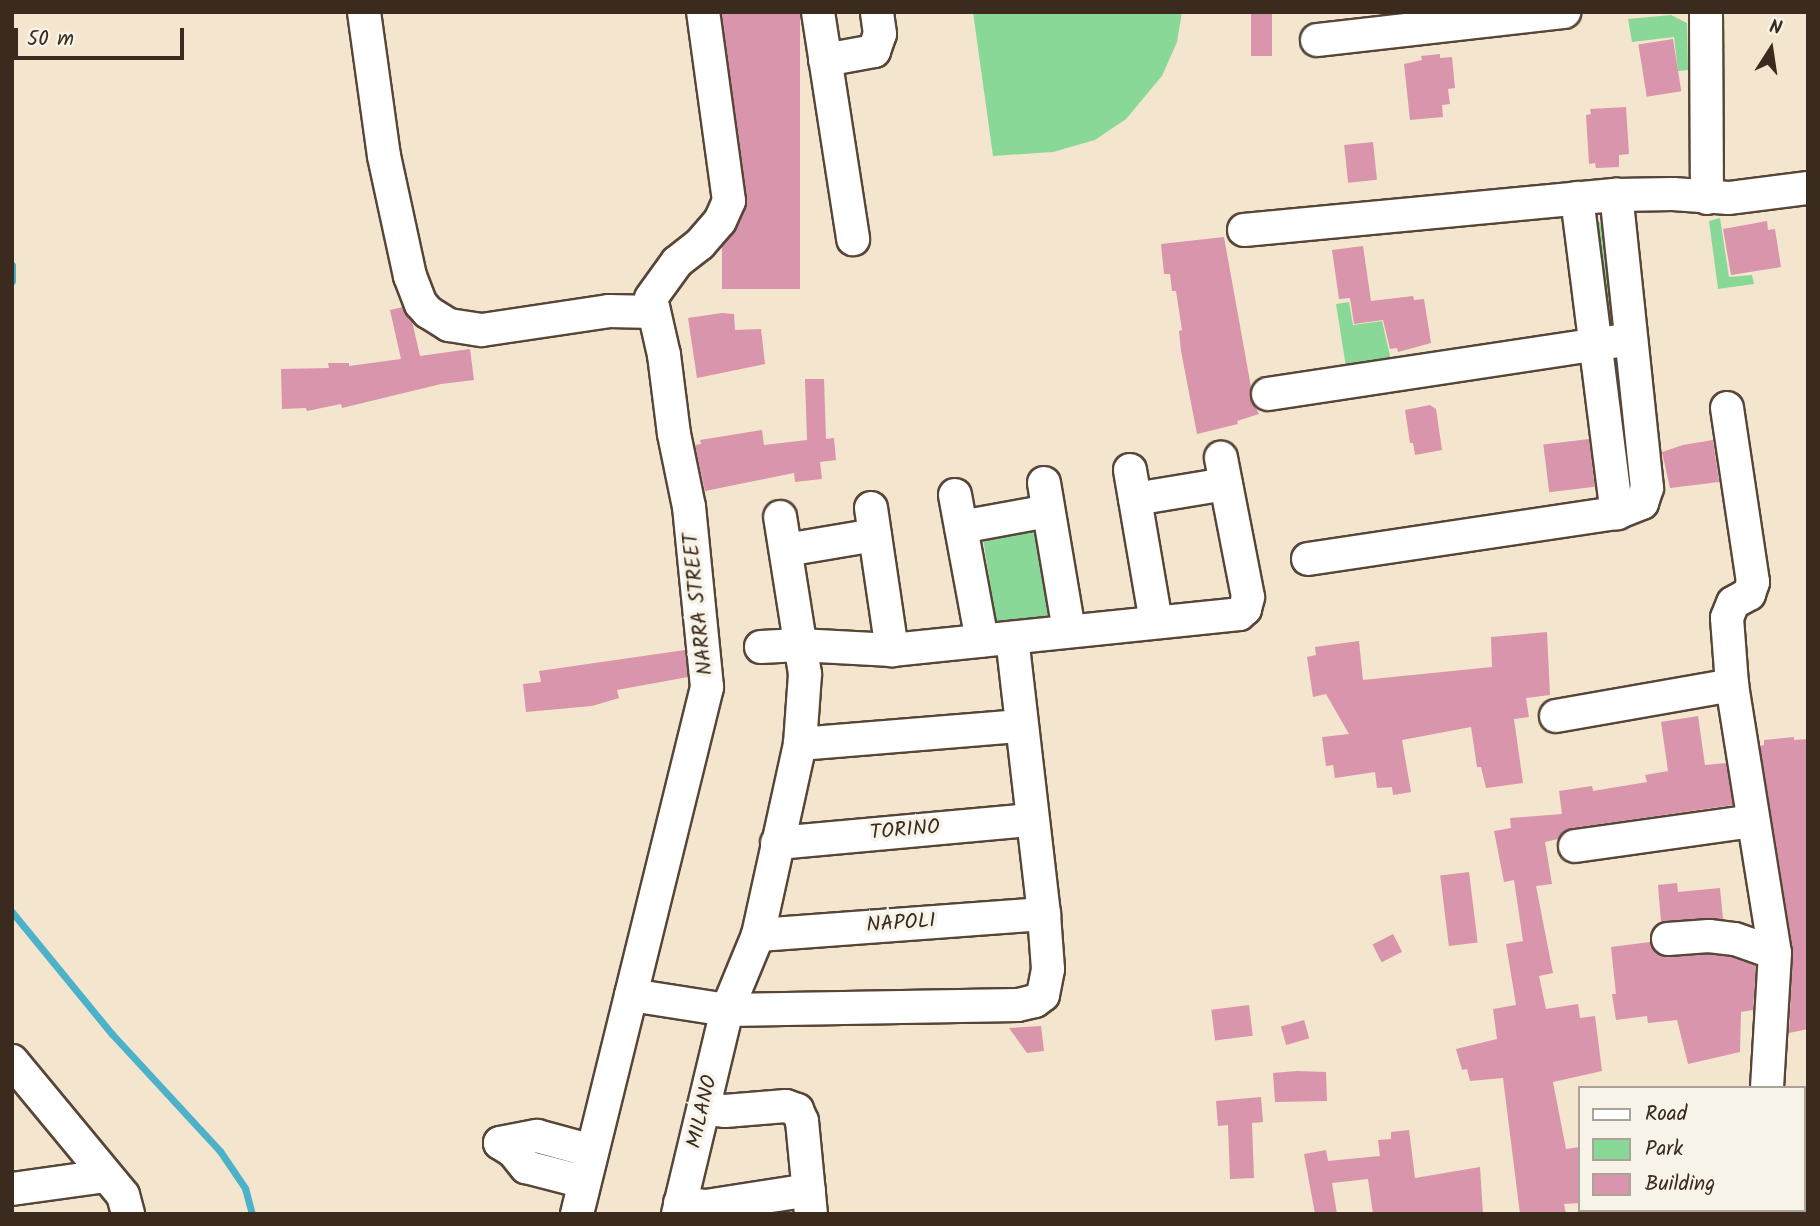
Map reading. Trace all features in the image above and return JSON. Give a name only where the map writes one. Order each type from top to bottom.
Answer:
[{"type":"street","points":[[364,12],[384,156],[410,276],[421,304],[428,312],[449,325],[482,330],[609,311],[654,312],[652,298],[677,262],[701,244],[720,221],[729,201],[703,12]]},
{"type":"street","points":[[818,12],[853,239]]},
{"type":"street","points":[[825,60],[874,51],[880,34],[877,12]]},
{"type":"street","points":[[1317,40],[1563,12]]},
{"type":"street","points":[[1706,12],[1707,198]]},
{"type":"street","points":[[1244,230],[1616,195],[1751,197],[1808,188]]},
{"type":"street","points":[[1308,559],[1617,513],[1642,503],[1647,488],[1616,195]]},
{"type":"street","points":[[1577,198],[1617,513]]},
{"type":"street","name":"NARRA STREET","points":[[576,1214],[707,687],[689,507],[674,434],[664,355],[654,312]]},
{"type":"street","points":[[1268,394],[1631,339]]},
{"type":"street","points":[[1727,408],[1753,582],[1749,594],[1734,603],[1727,618],[1732,685],[1775,953],[1767,1086]]},
{"type":"street","points":[[761,647],[799,645],[892,650],[1239,614],[1245,609],[1248,597],[1224,471],[1133,484],[1157,622]]},
{"type":"street","points":[[631,995],[727,1010],[1018,1005],[1035,1001],[1043,995],[1047,983],[1044,914],[1020,726],[997,639],[961,527],[955,495]]},
{"type":"street","points":[[961,527],[1046,497],[1069,631]]},
{"type":"street","name":"MILANO","points":[[679,1209],[727,1010],[758,935],[800,744],[804,674],[780,517]]},
{"type":"street","points":[[786,550],[873,521],[892,650]]},
{"type":"street","points":[[1556,716],[1732,685]]},
{"type":"street","points":[[800,744],[1020,726]]},
{"type":"street","name":"TORINO","points":[[777,843],[1032,820]]},
{"type":"street","points":[[1575,846],[1753,821]]},
{"type":"street","name":"NAPOLI","points":[[758,935],[1044,914]]},
{"type":"street","points":[[1668,939],[1709,936],[1735,939],[1775,953]]},
{"type":"street","points":[[12,1061],[123,1195],[128,1214]]},
{"type":"street","points":[[679,1209],[810,1202],[802,1121],[797,1110],[786,1106],[720,1112],[704,1108]]},
{"type":"street","points":[[584,1182],[526,1167],[513,1151],[500,1143],[537,1136],[592,1151]]},
{"type":"street","points":[[12,1189],[106,1176]]},
{"type":"green space","points":[[973,12],[1182,12],[1177,42],[1162,76],[1126,119],[1095,140],[1053,152],[993,156]]},
{"type":"green space","points":[[1671,15],[1687,23],[1688,70],[1678,71],[1674,37],[1632,42],[1628,19]]},
{"type":"green space","points":[[1720,218],[1729,277],[1752,275],[1754,284],[1718,289],[1709,221]]},
{"type":"green space","points":[[1595,223],[1603,223],[1615,327],[1606,327]]},
{"type":"green space","points":[[1349,302],[1353,325],[1382,321],[1391,360],[1346,367],[1336,304]]},
{"type":"green space","points":[[1033,522],[1048,619],[997,627],[982,530]]},
{"type":"building","points":[[722,12],[800,12],[800,289],[722,289]]},
{"type":"building","points":[[1251,12],[1272,12],[1272,56],[1251,56]]},
{"type":"building","points":[[1673,39],[1681,91],[1647,97],[1638,44]]},
{"type":"building","points":[[1440,54],[1440,58],[1452,57],[1455,88],[1448,89],[1450,104],[1442,105],[1443,117],[1410,120],[1404,64],[1422,60],[1421,56]]},
{"type":"building","points":[[1626,107],[1629,154],[1619,155],[1619,167],[1596,168],[1595,163],[1589,164],[1586,115],[1591,114],[1590,109]]},
{"type":"building","points":[[1373,142],[1377,180],[1348,183],[1344,145]]},
{"type":"building","points":[[1767,221],[1768,230],[1775,229],[1781,267],[1731,275],[1723,229]]},
{"type":"building","points":[[1224,237],[1251,387],[1250,397],[1259,414],[1237,421],[1238,424],[1197,434],[1181,351],[1179,331],[1182,330],[1176,291],[1172,291],[1170,274],[1164,274],[1161,244]]},
{"type":"building","points":[[1363,246],[1371,301],[1413,296],[1414,300],[1424,299],[1431,343],[1398,352],[1397,348],[1390,349],[1383,320],[1354,324],[1350,298],[1339,299],[1332,250]]},
{"type":"building","points":[[403,307],[412,321],[420,356],[470,349],[474,380],[441,384],[342,408],[341,404],[307,411],[306,408],[282,409],[281,369],[329,368],[328,363],[349,363],[349,366],[401,359],[390,310]]},
{"type":"building","points":[[734,314],[735,330],[761,329],[765,364],[697,378],[688,318]]},
{"type":"building","points":[[805,379],[824,379],[826,439],[834,438],[836,460],[820,462],[822,479],[795,482],[794,473],[705,491],[695,445],[701,444],[700,440],[762,430],[764,445],[807,440]]},
{"type":"building","points":[[1430,405],[1436,409],[1442,450],[1415,455],[1413,443],[1410,443],[1405,410]]},
{"type":"building","points":[[1589,439],[1595,487],[1549,492],[1543,445]]},
{"type":"building","points":[[1713,440],[1719,482],[1670,488],[1662,452]]},
{"type":"building","points":[[1547,632],[1550,695],[1526,698],[1529,717],[1514,719],[1523,783],[1486,788],[1481,767],[1477,767],[1471,727],[1402,740],[1411,792],[1393,795],[1392,787],[1377,788],[1375,772],[1335,778],[1333,765],[1326,766],[1322,737],[1349,734],[1326,694],[1313,697],[1307,657],[1316,655],[1315,647],[1359,641],[1363,680],[1492,667],[1491,637]]},
{"type":"building","points":[[685,650],[688,677],[617,690],[619,698],[592,706],[526,712],[523,684],[541,682],[539,671]]},
{"type":"building","points":[[1698,716],[1705,765],[1726,763],[1733,805],[1572,828],[1563,832],[1558,839],[1545,842],[1552,884],[1536,886],[1553,973],[1539,976],[1546,1009],[1578,1004],[1580,1018],[1595,1016],[1602,1071],[1553,1082],[1566,1149],[1578,1147],[1578,1203],[1564,1204],[1566,1214],[1520,1214],[1503,1078],[1470,1081],[1467,1069],[1462,1070],[1456,1049],[1497,1039],[1493,1009],[1516,1005],[1506,944],[1523,941],[1514,880],[1504,882],[1494,831],[1511,828],[1510,818],[1562,814],[1559,791],[1592,786],[1593,791],[1647,782],[1645,775],[1668,771],[1661,722]]},
{"type":"building","points":[[1794,737],[1794,740],[1808,739],[1808,1029],[1789,1033],[1793,950],[1760,746],[1764,745],[1764,740]]},
{"type":"building","points":[[1469,872],[1478,942],[1449,946],[1440,876]]},
{"type":"building","points":[[1677,883],[1678,892],[1720,888],[1723,919],[1661,922],[1658,885]]},
{"type":"building","points":[[1393,934],[1402,952],[1382,962],[1373,944]]},
{"type":"building","points":[[1650,942],[1661,956],[1709,954],[1731,957],[1756,966],[1753,1010],[1741,1012],[1740,1052],[1688,1064],[1677,1020],[1648,1023],[1647,1016],[1616,1020],[1612,994],[1616,994],[1611,947]]},
{"type":"building","points":[[1249,1005],[1253,1036],[1215,1040],[1211,1010]]},
{"type":"building","points":[[1304,1020],[1309,1038],[1286,1045],[1281,1027]]},
{"type":"building","points":[[1041,1026],[1044,1051],[1027,1053],[1009,1028]]},
{"type":"building","points":[[1326,1072],[1327,1101],[1275,1102],[1273,1073]]},
{"type":"building","points":[[1261,1097],[1263,1122],[1252,1123],[1254,1178],[1230,1179],[1228,1125],[1218,1126],[1216,1101]]},
{"type":"building","points":[[1409,1130],[1415,1178],[1480,1167],[1483,1214],[1373,1214],[1368,1179],[1332,1183],[1337,1214],[1315,1214],[1304,1154],[1326,1150],[1328,1161],[1380,1156],[1378,1140],[1391,1139],[1391,1132]]},
{"type":"waterway","points":[[12,265],[12,281]]},
{"type":"waterway","points":[[12,912],[112,1034],[220,1151],[245,1188],[252,1214]]}]
